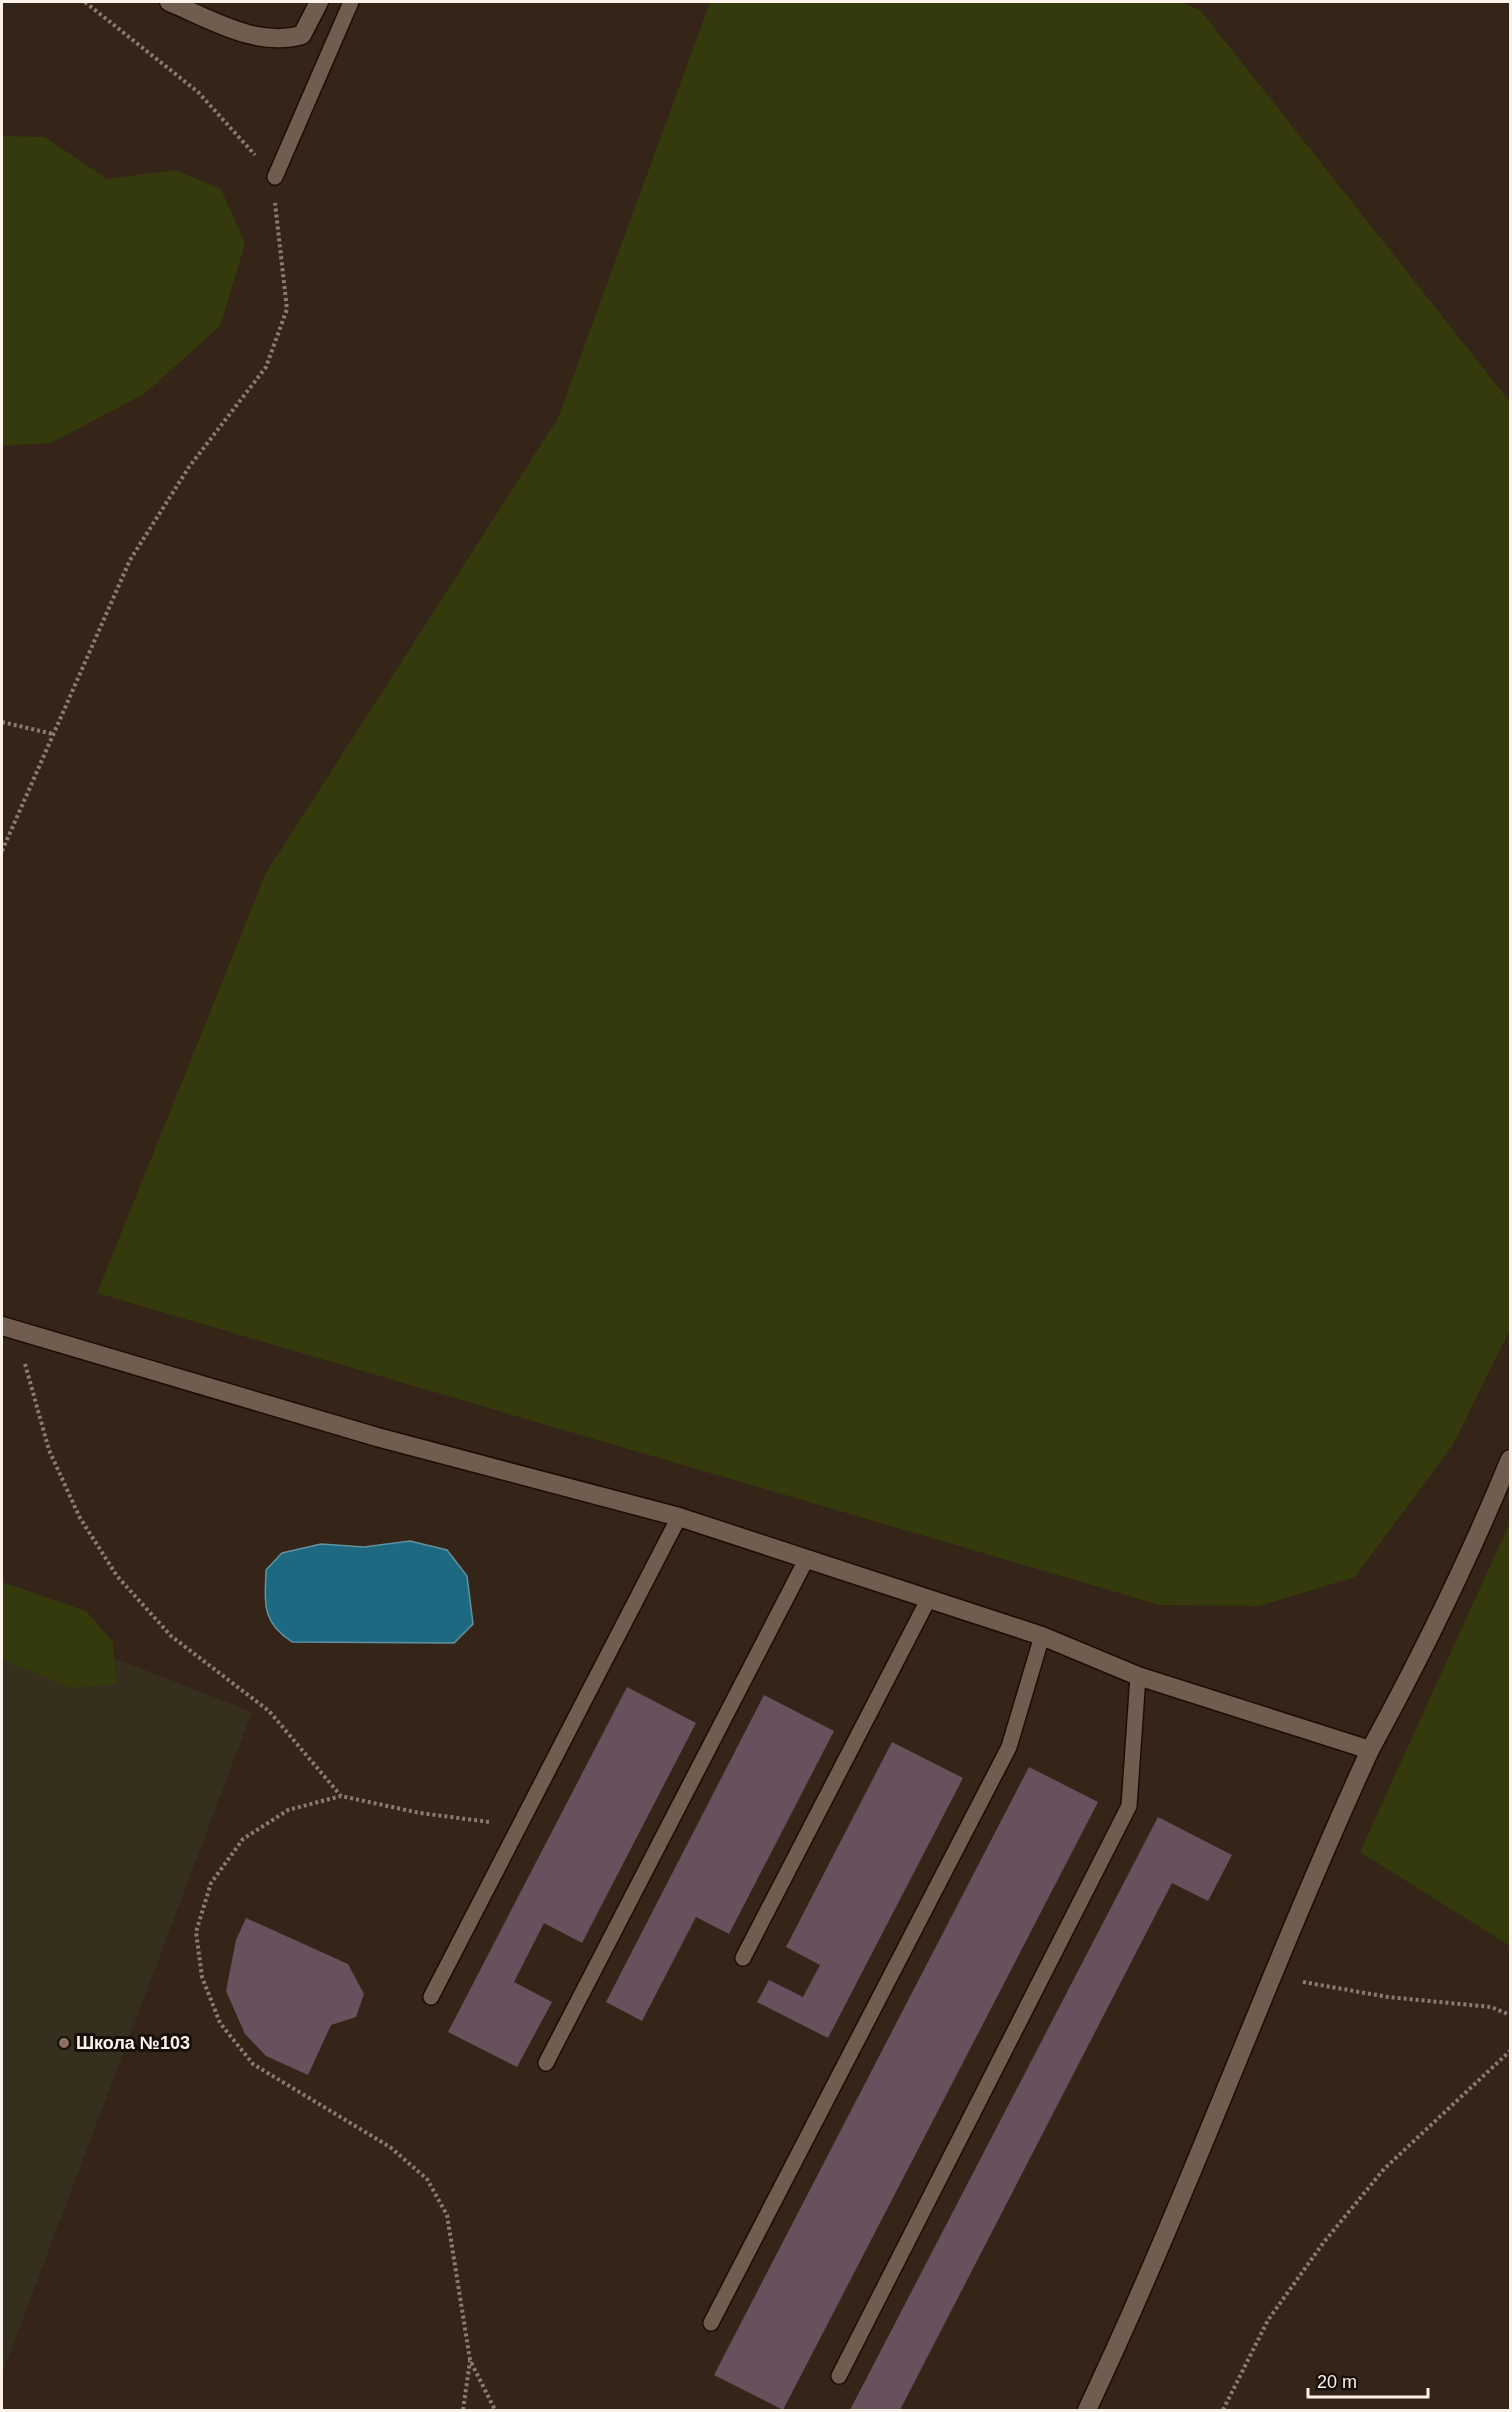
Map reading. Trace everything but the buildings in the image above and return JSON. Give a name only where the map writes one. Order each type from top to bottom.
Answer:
[{"type":"street","points":[[169,2],[254,36],[284,40],[302,34],[319,2]]},
{"type":"street","points":[[9,1328],[376,1437],[679,1517],[1042,1636],[1138,1676],[1370,1750]]},
{"type":"street","points":[[1087,2410],[1143,2292],[1331,1834],[1370,1750],[1426,1648],[1473,1549],[1510,1459]]},
{"type":"lane","points":[[274,177],[351,2]]},
{"type":"lane","points":[[431,1997],[679,1517]]},
{"type":"lane","points":[[546,2063],[806,1560]]},
{"type":"lane","points":[[743,1958],[928,1600]]},
{"type":"lane","points":[[711,2323],[1008,1747],[1042,1636]]},
{"type":"lane","points":[[839,2376],[1129,1806],[1138,1676]]},
{"type":"path","points":[[2,851],[130,560],[189,467],[266,367],[287,309],[275,213],[274,177],[198,92],[85,2]]},
{"type":"path","points":[[2,722],[53,734]]},
{"type":"path","points":[[9,1328],[49,1450],[80,1518],[117,1576],[171,1636],[269,1711],[341,1796]]},
{"type":"path","points":[[463,2410],[470,2360],[447,2215],[427,2179],[390,2147],[253,2064],[220,2024],[202,1977],[196,1932],[211,1883],[243,1839],[288,1810],[341,1796],[420,1813],[519,1827]]},
{"type":"path","points":[[1273,1976],[1388,1997],[1491,2007],[1510,2015]]},
{"type":"path","points":[[1223,2410],[1268,2320],[1324,2242],[1384,2169],[1510,2051]]},
{"type":"path","points":[[470,2360],[495,2410]]},
{"type":"shaded area","name":"Школа №103","points":[[2,1614],[252,1712],[2,2374]]},
{"type":"green space","points":[[710,2],[1182,2],[1201,11],[1510,402],[1510,1329],[1454,1443],[1355,1577],[1259,1606],[1160,1605],[97,1293],[266,873],[558,418]]},
{"type":"green space","points":[[2,136],[45,137],[107,179],[175,170],[221,189],[245,244],[220,326],[144,394],[51,443],[2,446]]},
{"type":"green space","points":[[1510,1522],[1510,1946],[1360,1852]]},
{"type":"green space","points":[[2,1582],[86,1611],[113,1642],[116,1684],[71,1688],[2,1659]]},
{"type":"water","points":[[410,1541],[447,1550],[467,1576],[473,1624],[454,1643],[292,1642],[275,1627],[270,1619],[266,1602],[266,1570],[282,1553],[321,1544],[364,1547]]},
{"type":"place","name":"Школа №103","points":[[64,2043]]}]
